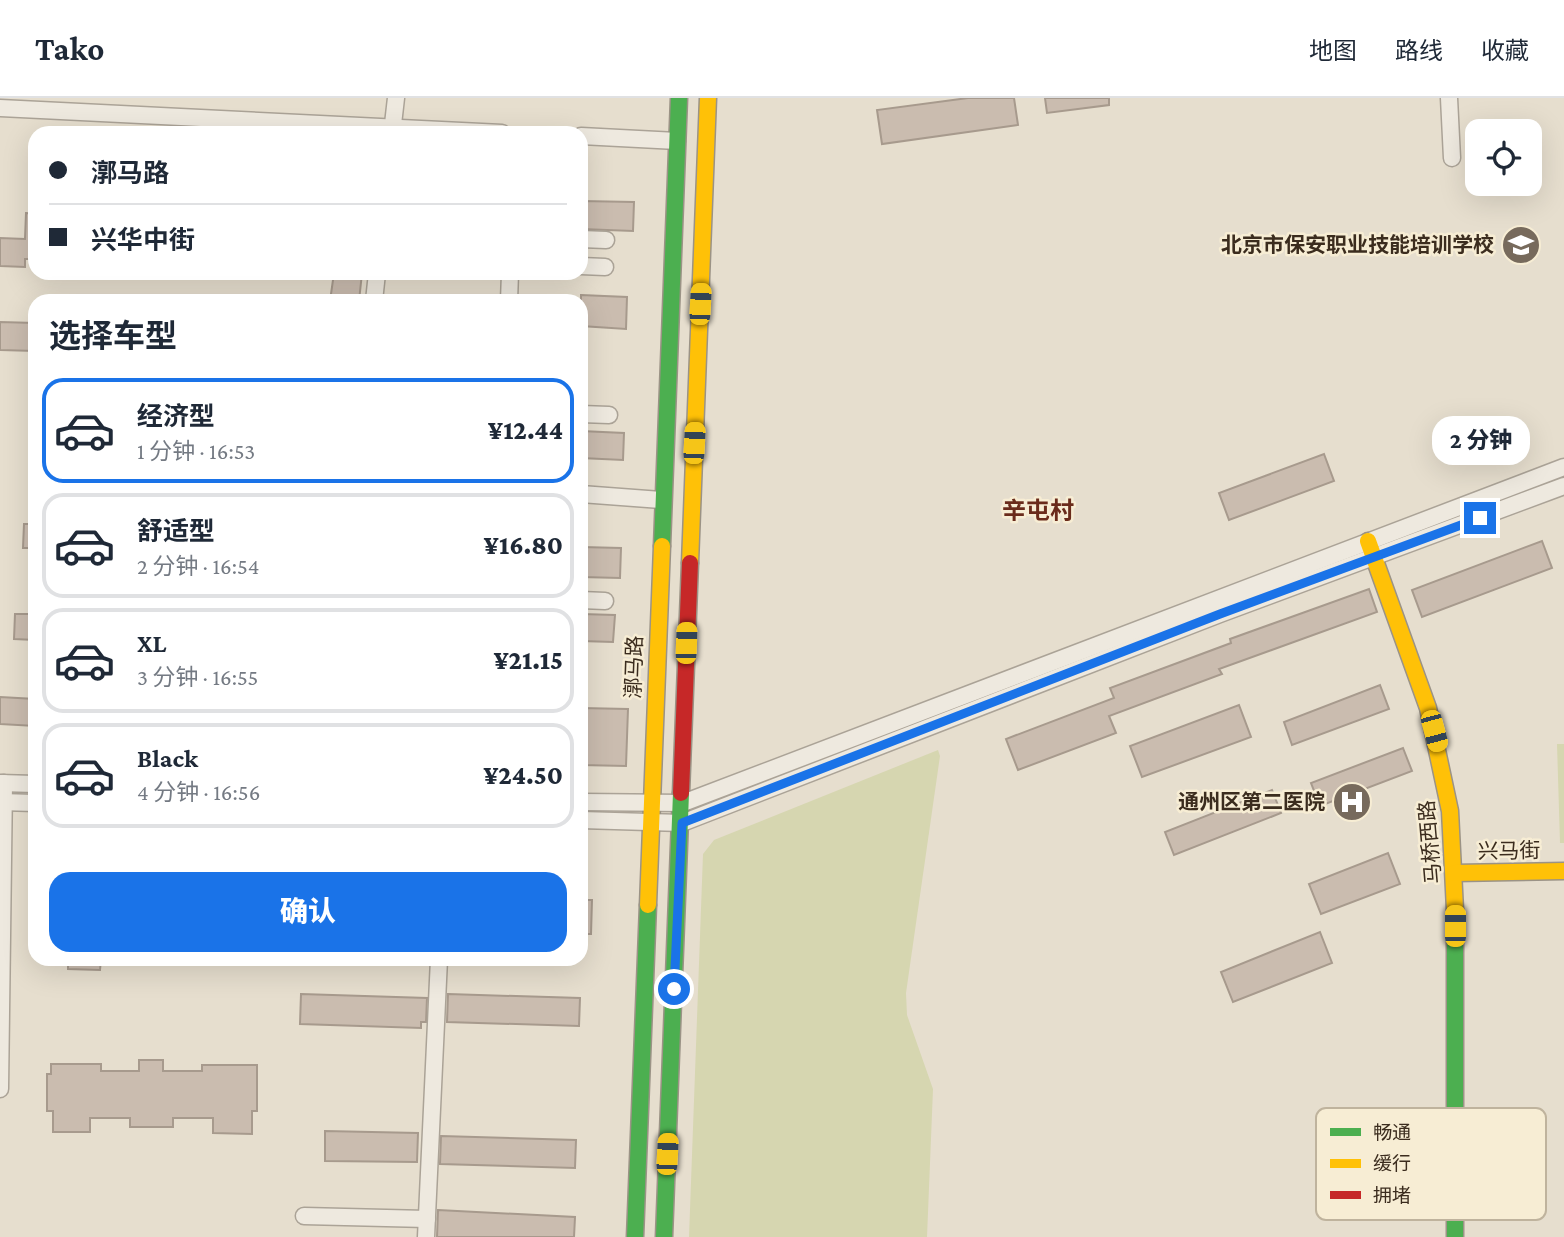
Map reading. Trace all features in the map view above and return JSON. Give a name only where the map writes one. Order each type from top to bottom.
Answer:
[{"type":"main road","name":"漷马路","points":[[635,1237],[661,500],[679,98]]},
{"type":"main road","points":[[664,1237],[708,98]]},
{"type":"main road","name":"马桥西路","points":[[1371,549],[1431,720],[1447,792],[1455,873],[1455,1108]]},
{"type":"main road","name":"兴马街","points":[[1455,873],[1564,871]]},
{"type":"street","points":[[393,126],[396,98]]},
{"type":"street","points":[[1449,98],[1452,158]]},
{"type":"street","points":[[0,108],[307,126]]},
{"type":"street","points":[[588,136],[677,141]]},
{"type":"street","points":[[588,239],[606,240]]},
{"type":"street","points":[[588,266],[605,267]]},
{"type":"street","points":[[588,414],[609,415]]},
{"type":"street","points":[[588,820],[682,823],[1371,549],[1564,467]]},
{"type":"street","points":[[588,802],[682,803],[1371,549],[1564,486]]},
{"type":"street","points":[[588,495],[661,500]]},
{"type":"street","points":[[588,600],[605,601]]},
{"type":"street","points":[[0,1090],[2,783],[28,784]]},
{"type":"street","points":[[2,802],[28,803]]},
{"type":"street","points":[[426,1237],[439,966]]},
{"type":"street","points":[[304,1216],[427,1219]]},
{"type":"green space","points":[[1557,744],[1564,744],[1564,843],[1560,843]]},
{"type":"green space","points":[[938,750],[940,756],[906,993],[907,1015],[933,1089],[927,1237],[689,1237],[703,854],[714,840]]},
{"type":"building","points":[[968,98],[1014,98],[1018,125],[882,144],[877,110]]},
{"type":"building","points":[[1045,98],[1109,98],[1109,105],[1047,113]]},
{"type":"building","points":[[588,201],[634,202],[633,231],[588,229]]},
{"type":"building","points":[[26,213],[28,259],[25,259],[25,267],[0,266],[0,238],[25,239]]},
{"type":"building","points":[[333,280],[361,280],[360,294],[331,294]]},
{"type":"building","points":[[588,295],[627,297],[626,329],[588,326]]},
{"type":"building","points":[[0,322],[28,323],[28,351],[0,350]]},
{"type":"building","points":[[588,431],[624,433],[623,460],[588,458]]},
{"type":"building","points":[[1324,454],[1334,481],[1229,520],[1219,493]]},
{"type":"building","points":[[24,524],[28,524],[28,548],[23,548]]},
{"type":"building","points":[[1542,541],[1552,568],[1422,617],[1412,590]]},
{"type":"building","points":[[588,547],[621,548],[620,578],[588,577]]},
{"type":"building","points":[[1369,589],[1377,612],[1219,669],[1222,674],[1109,716],[1116,733],[1018,770],[1006,739],[1114,698],[1110,688],[1231,643],[1230,639]]},
{"type":"building","points":[[15,614],[28,614],[28,640],[14,639]]},
{"type":"building","points":[[588,614],[615,615],[613,642],[588,641]]},
{"type":"building","points":[[1380,685],[1389,709],[1292,745],[1284,722]]},
{"type":"building","points":[[0,697],[28,699],[28,726],[0,724]]},
{"type":"building","points":[[1239,705],[1251,737],[1142,777],[1130,746]]},
{"type":"building","points":[[588,708],[628,709],[626,766],[588,765]]},
{"type":"building","points":[[1403,748],[1412,771],[1320,806],[1311,783]]},
{"type":"building","points":[[1272,790],[1281,813],[1174,855],[1165,832]]},
{"type":"building","points":[[1388,853],[1400,884],[1321,914],[1309,884]]},
{"type":"building","points":[[588,900],[592,900],[591,934],[588,934]]},
{"type":"building","points":[[1320,932],[1332,963],[1233,1002],[1221,972]]},
{"type":"building","points":[[68,966],[100,966],[100,970],[68,969]]},
{"type":"building","points":[[301,994],[427,998],[426,1022],[421,1022],[421,1028],[300,1024]]},
{"type":"building","points":[[448,994],[580,998],[579,1026],[447,1022]]},
{"type":"building","points":[[139,1060],[163,1060],[163,1071],[202,1071],[202,1065],[257,1065],[257,1111],[252,1111],[252,1134],[213,1133],[213,1118],[173,1118],[173,1127],[130,1127],[130,1118],[90,1118],[90,1132],[53,1132],[53,1111],[47,1111],[47,1074],[51,1074],[51,1064],[101,1064],[101,1071],[139,1071]]},
{"type":"building","points":[[325,1131],[418,1133],[417,1162],[325,1161]]},
{"type":"building","points":[[441,1136],[576,1140],[575,1168],[440,1164]]},
{"type":"building","points":[[438,1210],[575,1217],[574,1237],[437,1237]]},
{"type":"traffic: fast","points":[[662,546],[679,98]]},
{"type":"traffic: fast","points":[[664,1237],[681,793]]},
{"type":"traffic: fast","points":[[635,1237],[648,905]]},
{"type":"traffic: fast","points":[[1455,910],[1455,1108]]},
{"type":"traffic: fast","points":[[1455,1220],[1455,1237]]},
{"type":"traffic: slow","points":[[690,563],[708,98]]},
{"type":"traffic: slow","points":[[1368,541],[1428,708],[1450,811],[1455,910]]},
{"type":"traffic: slow","points":[[648,905],[662,546]]},
{"type":"traffic: slow","points":[[1455,873],[1564,871]]},
{"type":"traffic: jam","points":[[681,793],[690,563]]},
{"type":"place","name":"北京市保安职业技能培训学校","points":[[1521,245]]},
{"type":"place","name":"通州区第二医院","points":[[1352,802]]},
{"type":"district","name":"辛屯村","points":[[1038,511]]},
{"type":"route","points":[[674,989],[682,823],[974,708],[1480,518]]}]
